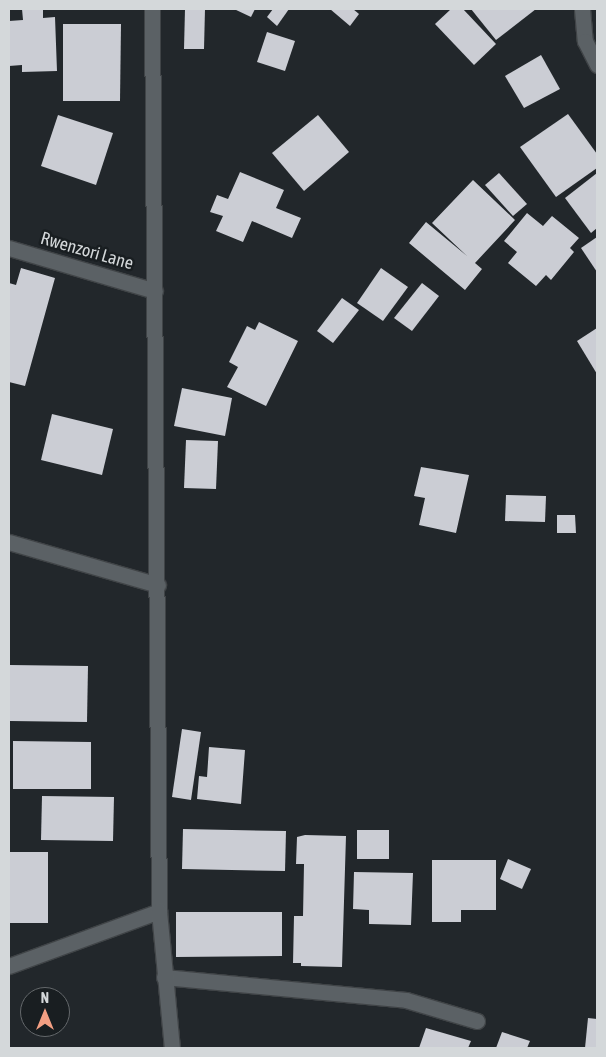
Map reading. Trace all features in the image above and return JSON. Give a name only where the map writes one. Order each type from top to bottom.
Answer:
[{"type":"street","points":[[152,9],[158,586],[159,911],[172,1048]]},
{"type":"street","points":[[582,9],[585,41],[597,65]]},
{"type":"street","name":"Rwenzori Lane","points":[[9,248],[155,291]]},
{"type":"street","points":[[9,542],[158,586]]},
{"type":"street","points":[[9,966],[159,911]]},
{"type":"street","points":[[164,977],[406,1000],[477,1021]]},
{"type":"building","points":[[22,9],[43,9],[43,18],[55,17],[57,71],[22,72],[22,65],[9,66],[9,21],[23,20]]},
{"type":"building","points":[[185,9],[205,9],[204,49],[184,49]]},
{"type":"building","points":[[234,9],[255,9],[251,17]]},
{"type":"building","points":[[273,9],[289,9],[277,26],[267,17]]},
{"type":"building","points":[[330,9],[353,9],[359,14],[350,26]]},
{"type":"building","points":[[451,9],[463,9],[496,44],[474,65],[435,24]]},
{"type":"building","points":[[471,9],[536,9],[496,40]]},
{"type":"building","points":[[63,24],[121,24],[120,101],[63,101]]},
{"type":"building","points":[[267,32],[295,41],[285,71],[257,62]]},
{"type":"building","points":[[541,55],[560,89],[524,108],[505,76]]},
{"type":"building","points":[[568,114],[597,154],[597,168],[556,197],[520,147]]},
{"type":"building","points":[[58,115],[113,133],[96,185],[41,166]]},
{"type":"building","points":[[318,115],[349,152],[304,191],[272,153]]},
{"type":"building","points":[[240,172],[284,190],[276,208],[301,218],[292,238],[252,221],[243,242],[216,231],[223,216],[210,212],[217,195],[228,199]]},
{"type":"building","points":[[499,173],[527,204],[513,216],[485,185]]},
{"type":"building","points":[[597,173],[597,228],[591,233],[565,198]]},
{"type":"building","points":[[473,180],[515,220],[475,263],[482,269],[465,290],[409,243],[426,222],[467,256],[432,223]]},
{"type":"building","points":[[527,213],[543,226],[552,216],[579,238],[570,248],[574,252],[551,280],[546,275],[536,286],[508,263],[517,252],[504,241]]},
{"type":"building","points":[[597,237],[597,272],[581,248]]},
{"type":"building","points":[[21,268],[55,278],[25,386],[9,382],[9,283],[16,285]]},
{"type":"building","points":[[381,268],[408,287],[383,321],[357,303]]},
{"type":"building","points":[[422,283],[439,296],[412,331],[394,318]]},
{"type":"building","points":[[342,298],[359,310],[333,343],[317,331]]},
{"type":"building","points":[[259,322],[298,341],[266,406],[227,387],[238,367],[229,362],[247,326],[255,330]]},
{"type":"building","points":[[597,328],[597,374],[577,341]]},
{"type":"building","points":[[182,388],[232,398],[225,436],[174,426]]},
{"type":"building","points":[[52,414],[113,429],[102,475],[41,460]]},
{"type":"building","points":[[186,440],[218,441],[216,489],[184,488]]},
{"type":"building","points":[[421,467],[469,475],[456,533],[419,525],[425,498],[414,496]]},
{"type":"building","points":[[506,495],[546,496],[545,522],[505,521]]},
{"type":"building","points":[[557,515],[575,515],[576,533],[557,533]]},
{"type":"building","points":[[10,665],[88,666],[87,722],[10,721]]},
{"type":"building","points":[[182,729],[201,732],[191,800],[172,797]]},
{"type":"building","points":[[13,741],[91,742],[91,789],[13,789]]},
{"type":"building","points":[[209,747],[245,750],[241,804],[197,799],[199,776],[207,777]]},
{"type":"building","points":[[42,796],[114,797],[113,841],[41,840]]},
{"type":"building","points":[[183,829],[286,831],[285,871],[182,869]]},
{"type":"building","points":[[357,830],[389,830],[389,859],[357,859]]},
{"type":"building","points":[[305,835],[346,836],[342,967],[301,966],[301,963],[293,963],[294,916],[303,916],[304,864],[296,864],[297,837]]},
{"type":"building","points":[[9,852],[48,852],[48,923],[9,923]]},
{"type":"building","points":[[508,859],[531,869],[522,889],[500,879]]},
{"type":"building","points":[[432,860],[496,860],[496,910],[461,910],[461,922],[432,922]]},
{"type":"building","points":[[354,872],[413,873],[411,925],[369,924],[369,910],[353,909]]},
{"type":"building","points":[[176,912],[282,912],[282,956],[176,957]]},
{"type":"building","points":[[588,1018],[597,1019],[597,1048],[585,1048]]},
{"type":"building","points":[[426,1028],[471,1041],[468,1048],[419,1048]]},
{"type":"building","points":[[502,1032],[530,1041],[527,1048],[496,1048]]}]
